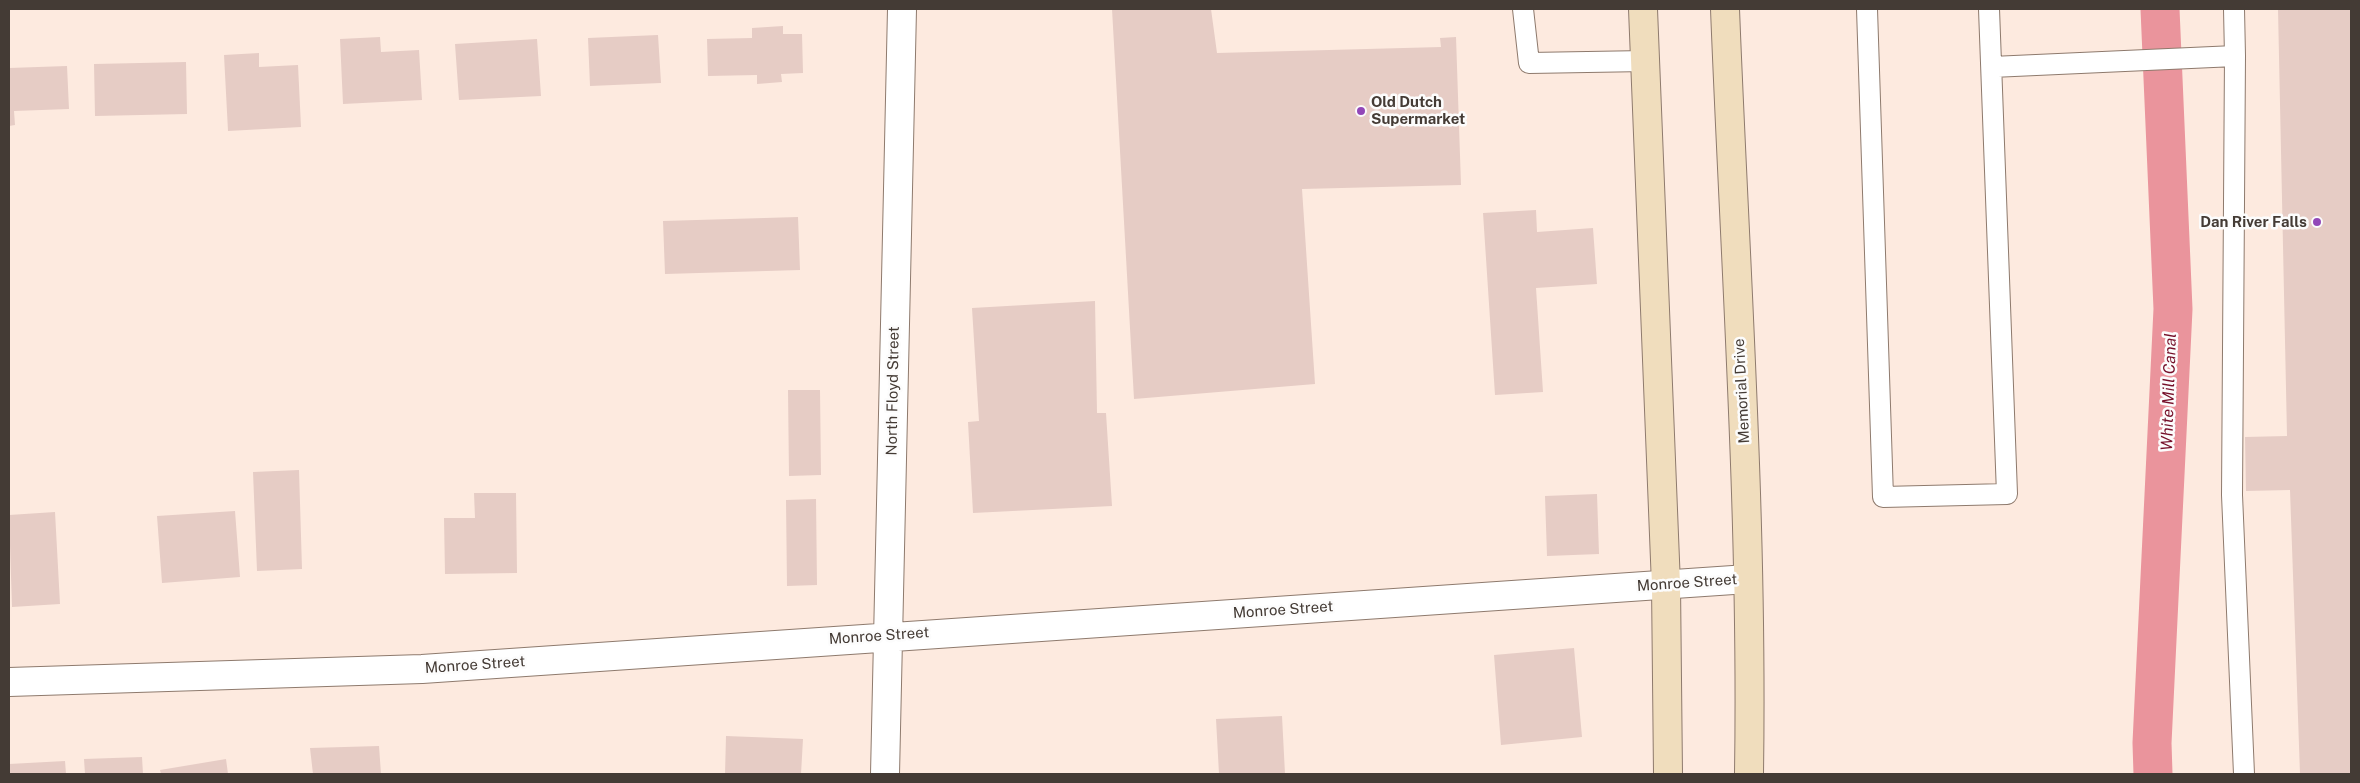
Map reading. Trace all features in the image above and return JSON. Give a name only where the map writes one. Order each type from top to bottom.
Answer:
[{"type":"main road","points":[[1643,9],[1666,584],[1668,774]]},
{"type":"main road","name":"Memorial Drive","points":[[1725,9],[1743,396],[1750,674],[1749,774]]},
{"type":"street","name":"North Floyd Street","points":[[885,774],[902,9]]},
{"type":"street","name":"Monroe Street","points":[[9,682],[422,669],[1748,579]]},
{"type":"lane","points":[[1523,9],[1529,63],[1646,61]]},
{"type":"lane","points":[[1867,9],[1883,497],[2007,494],[1989,9]]},
{"type":"lane","points":[[2234,9],[2236,56],[2232,495],[2244,774]]},
{"type":"lane","points":[[1992,67],[2236,56]]},
{"type":"building","points":[[1112,9],[1211,9],[1217,53],[1441,47],[1440,38],[1456,37],[1461,185],[1302,189],[1315,384],[1134,399]]},
{"type":"building","name":"Dan River Falls","points":[[2278,9],[2351,9],[2351,774],[2300,774],[2290,490],[2246,491],[2245,437],[2287,436]]},
{"type":"building","points":[[783,26],[783,34],[802,34],[803,73],[781,74],[782,82],[757,84],[757,75],[708,76],[707,39],[752,38],[752,28]]},
{"type":"building","points":[[658,35],[661,83],[590,86],[588,38]]},
{"type":"building","points":[[380,37],[381,52],[419,50],[422,100],[343,104],[340,39]]},
{"type":"building","points":[[537,39],[541,96],[459,100],[455,44]]},
{"type":"building","points":[[259,53],[259,67],[298,65],[301,127],[228,131],[224,55]]},
{"type":"building","points":[[186,62],[187,114],[95,116],[94,64]]},
{"type":"building","points":[[67,66],[69,109],[14,111],[15,125],[9,126],[9,68]]},
{"type":"building","points":[[1536,210],[1537,232],[1593,228],[1597,284],[1536,288],[1543,392],[1495,395],[1483,213]]},
{"type":"building","points":[[798,217],[800,270],[665,274],[663,221]]},
{"type":"building","points":[[1095,301],[1097,413],[1106,413],[1112,506],[973,513],[968,422],[979,421],[972,308]]},
{"type":"building","points":[[788,390],[820,390],[821,475],[789,476]]},
{"type":"building","points":[[299,470],[302,569],[257,571],[253,472]]},
{"type":"building","points":[[474,493],[516,493],[517,573],[445,574],[444,518],[475,518]]},
{"type":"building","points":[[1597,494],[1599,554],[1547,556],[1545,496]]},
{"type":"building","points":[[816,499],[817,585],[787,586],[786,500]]},
{"type":"building","points":[[235,511],[240,577],[162,583],[157,516]]},
{"type":"building","points":[[55,512],[60,604],[12,607],[9,515]]},
{"type":"building","points":[[1574,648],[1582,737],[1501,745],[1494,655]]},
{"type":"building","points":[[1282,716],[1285,774],[1219,774],[1216,719]]},
{"type":"building","points":[[726,736],[803,739],[801,774],[725,774]]},
{"type":"building","points":[[379,746],[381,774],[313,774],[310,748]]},
{"type":"building","points":[[142,757],[143,774],[85,774],[84,759]]},
{"type":"building","points":[[226,759],[228,774],[161,774],[160,770]]},
{"type":"building","points":[[65,761],[66,774],[9,774],[9,764]]},
{"type":"waterway","name":"White Mill Canal","points":[[2153,774],[2152,743],[2173,309],[2160,9]]},
{"type":"place","name":"Old Dutch Supermarket","points":[[1361,111]]},
{"type":"place","name":"Dan River Falls","points":[[2317,222]]}]
